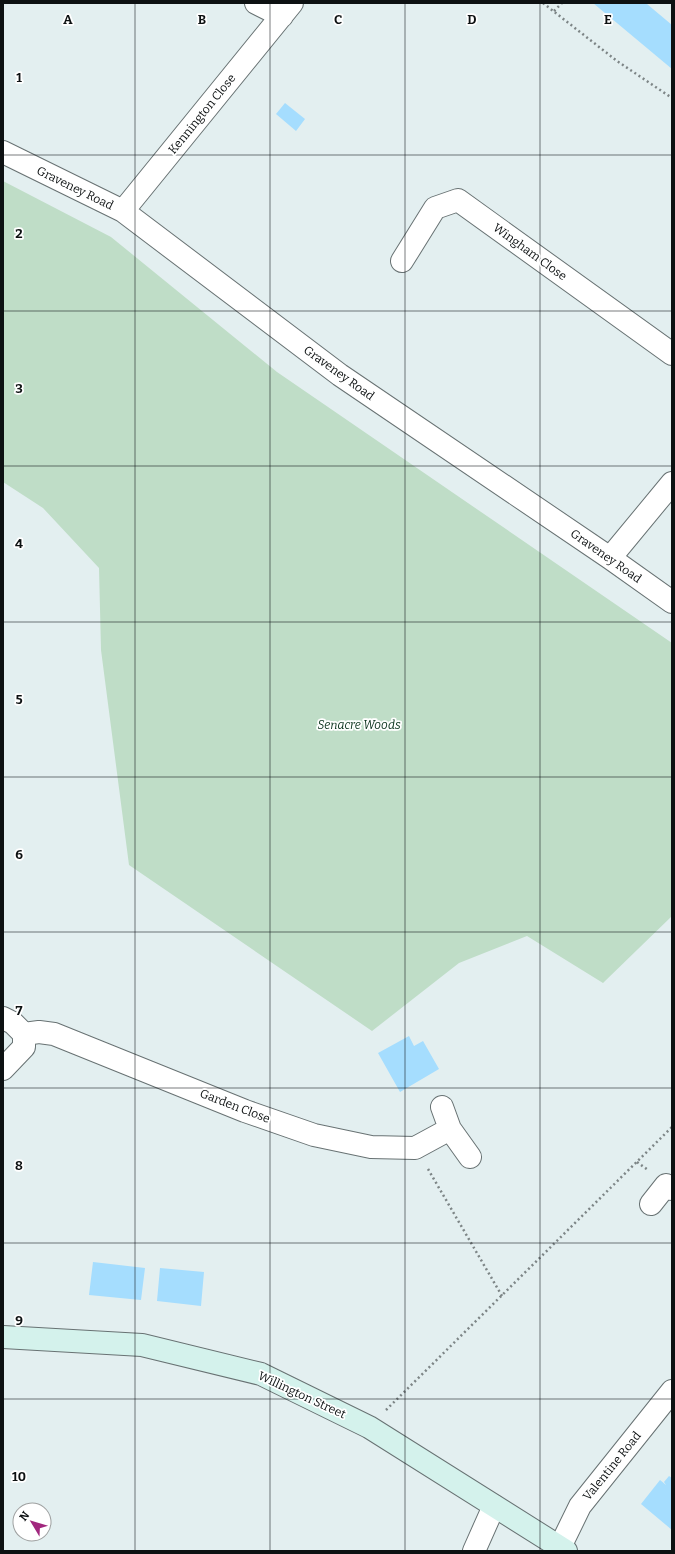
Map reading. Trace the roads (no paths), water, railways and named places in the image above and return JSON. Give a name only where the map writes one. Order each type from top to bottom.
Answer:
[{"type":"street","name":"Kennington Close","points":[[123,211],[287,9],[256,3]]},
{"type":"street","name":"Graveney Road","points":[[3,152],[123,211],[340,375],[610,558],[672,602]]},
{"type":"street","name":"Wingham Close","points":[[402,261],[435,208],[458,200],[672,354]]},
{"type":"street","points":[[610,558],[672,483]]},
{"type":"street","points":[[3,1018],[13,1022],[24,1034],[24,1047],[3,1069]]},
{"type":"street","name":"Garden Close","points":[[24,1034],[39,1032],[54,1034],[245,1111],[314,1135],[371,1148],[415,1148],[450,1129]]},
{"type":"street","points":[[442,1107],[450,1129],[470,1157]]},
{"type":"street","points":[[651,1204],[666,1184],[672,1189]]},
{"type":"street","name":"Willington Street","points":[[3,1337],[142,1345],[261,1374],[369,1427],[563,1549]]},
{"type":"street","name":"Valentine Road","points":[[563,1549],[580,1506],[672,1391]]},
{"type":"street","points":[[474,1551],[494,1506]]},
{"type":"park label","name":"Senacre Woods","points":[[359,725]]}]
